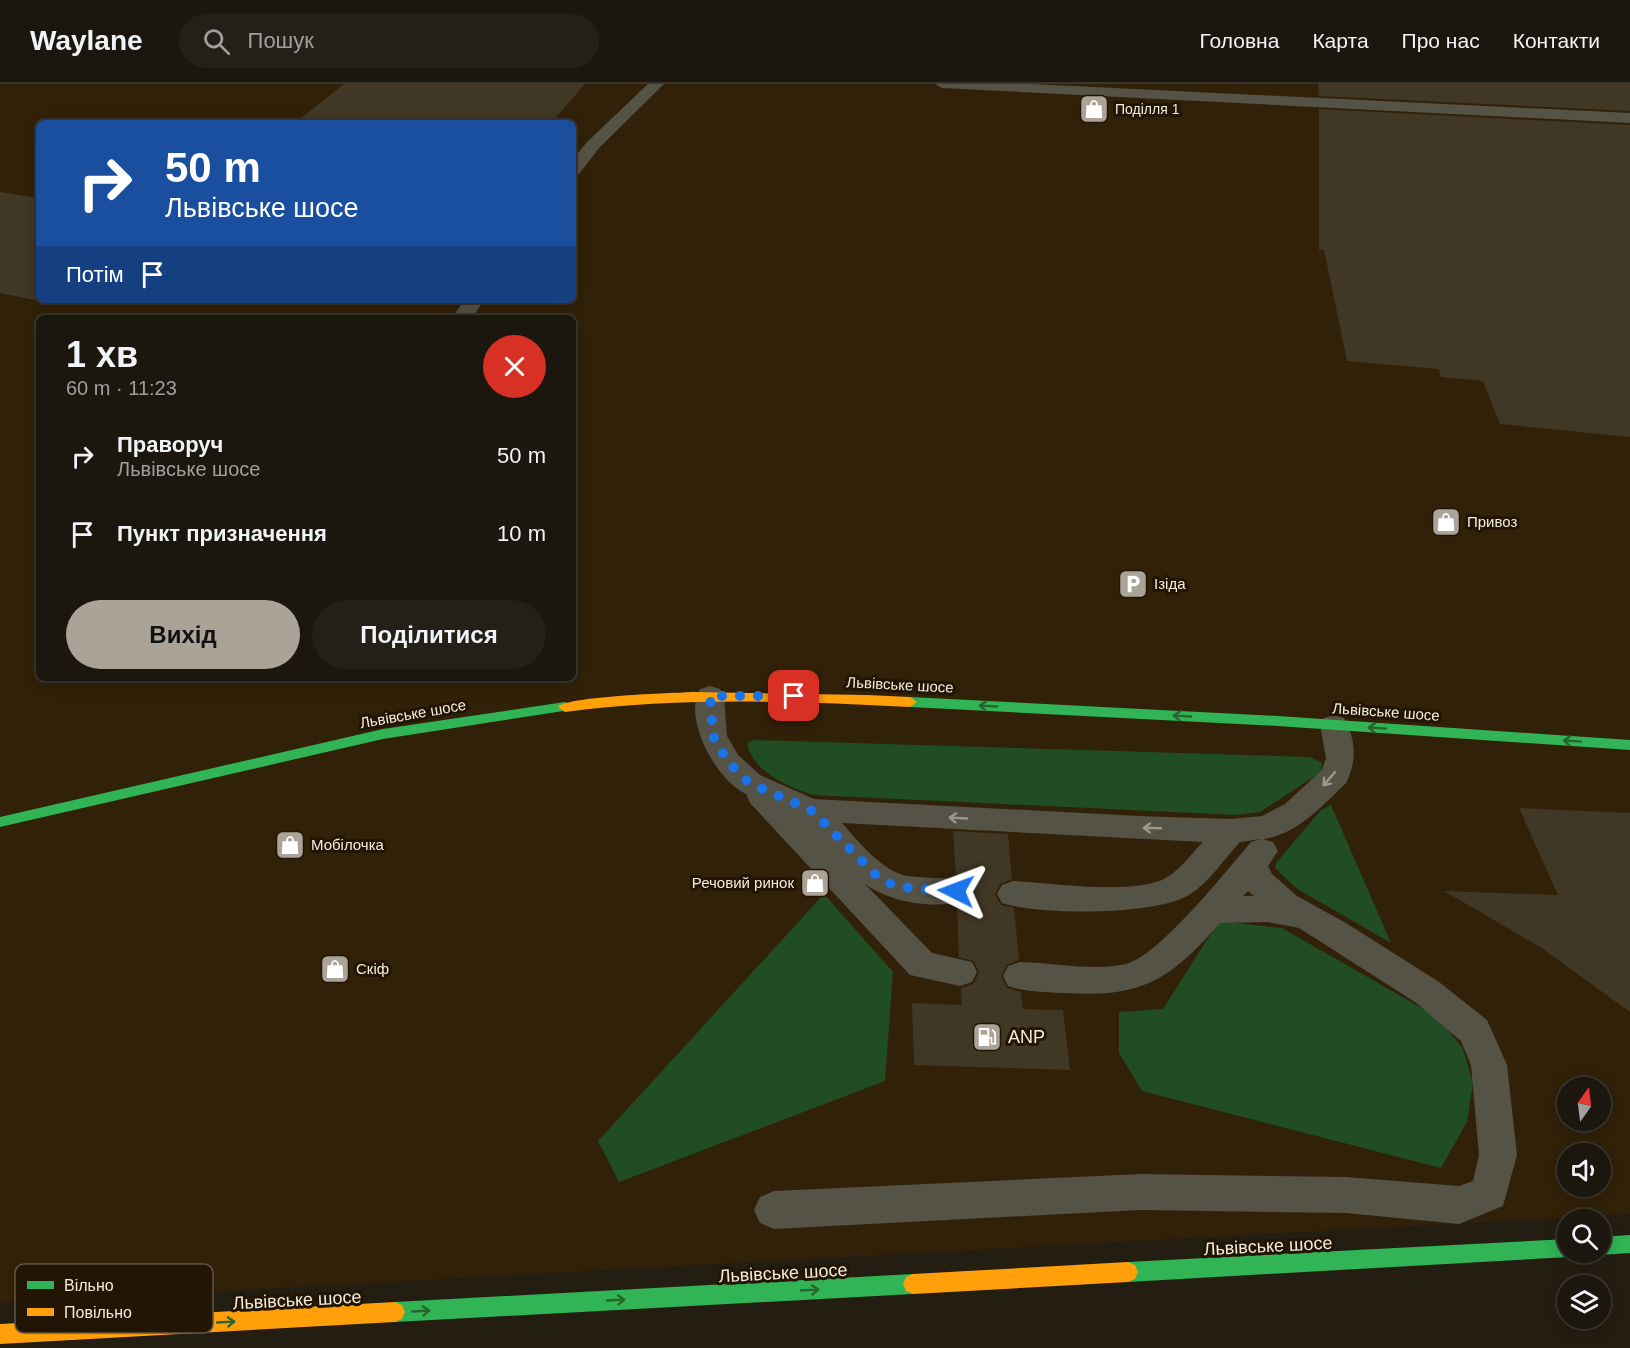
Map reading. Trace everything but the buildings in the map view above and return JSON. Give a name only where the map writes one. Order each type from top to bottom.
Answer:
[{"type":"main road","name":"Львівське шосе","points":[[0,822],[383,734],[611,700],[771,695],[1334,724],[1630,746]]},
{"type":"main road","points":[[1611,1245],[1630,1244]]},
{"type":"main road","name":"Львівське шосе","points":[[213,1323],[1557,1249]]},
{"type":"main road","name":"Львівське шосе","points":[[0,1335],[36,1333]]},
{"type":"lane","points":[[576,166],[593,145],[657,84]]},
{"type":"lane","points":[[942,84],[1630,118]]},
{"type":"lane","points":[[710,696],[713,736],[728,762],[922,965],[960,972]]},
{"type":"lane","points":[[1020,976],[1101,980],[1129,978],[1176,950],[1296,812],[1335,775],[1341,758],[1334,724]]},
{"type":"lane","points":[[749,783],[811,810],[1231,831],[1267,827],[1296,812]]},
{"type":"lane","points":[[811,810],[875,874],[891,884],[910,888],[956,891]]},
{"type":"lane","points":[[1013,894],[1127,898],[1159,893],[1177,887],[1231,831]]},
{"type":"lane","points":[[774,1210],[1141,1192],[1346,1195],[1459,1205],[1489,1193],[1498,1155],[1489,1065],[1474,1031],[1427,992],[1334,932],[1285,905],[1259,882],[1251,863]]},
{"type":"lane","points":[[1209,910],[1268,909],[1292,914],[1334,932]]},
{"type":"shaded area","name":"Речовий ринок","points":[[0,84],[1630,84],[1630,1214],[1611,1215],[1611,1209],[1557,1209],[1557,1218],[213,1291],[213,1264],[15,1264],[15,1302],[0,1303]]},
{"type":"green space","points":[[754,740],[1310,757],[1322,763],[1321,772],[1260,812],[1236,815],[813,795],[783,783],[756,763],[747,743]]},
{"type":"green space","points":[[1331,805],[1391,943],[1296,888],[1275,868],[1276,863],[1321,810]]},
{"type":"green space","points":[[824,894],[893,972],[885,1081],[619,1182],[598,1141]]},
{"type":"green space","points":[[1219,921],[1282,928],[1439,1018],[1463,1049],[1473,1083],[1467,1122],[1441,1168],[1142,1091],[1119,1053],[1119,1012],[1163,1009]]},
{"type":"traffic: fast","points":[[910,702],[1278,721],[1630,745]]},
{"type":"traffic: fast","points":[[0,822],[383,734],[565,707]]},
{"type":"traffic: fast","points":[[1611,1245],[1630,1244]]},
{"type":"traffic: fast","points":[[1128,1272],[1557,1249]]},
{"type":"traffic: fast","points":[[395,1312],[913,1284]]},
{"type":"traffic: slow","points":[[565,707],[694,696],[780,696],[910,702]]},
{"type":"traffic: slow","points":[[913,1284],[1128,1272]]},
{"type":"traffic: slow","points":[[213,1322],[395,1312]]},
{"type":"traffic: slow","points":[[0,1334],[18,1333]]},
{"type":"place","name":"Поділля 1","points":[[1094,109]]},
{"type":"place","name":"Привоз","points":[[1446,522]]},
{"type":"place","name":"Ізіда","points":[[1133,584]]},
{"type":"place","name":"Мобілочка","points":[[290,845]]},
{"type":"place","name":"Речовий ринок","points":[[815,883]]},
{"type":"place","name":"Скіф","points":[[335,969]]},
{"type":"place","name":"ANP","points":[[987,1037]]},
{"type":"route","points":[[794,696],[710,696],[713,736],[728,762],[749,783],[783,800],[811,810],[875,874],[891,884],[910,888],[956,891]]}]
